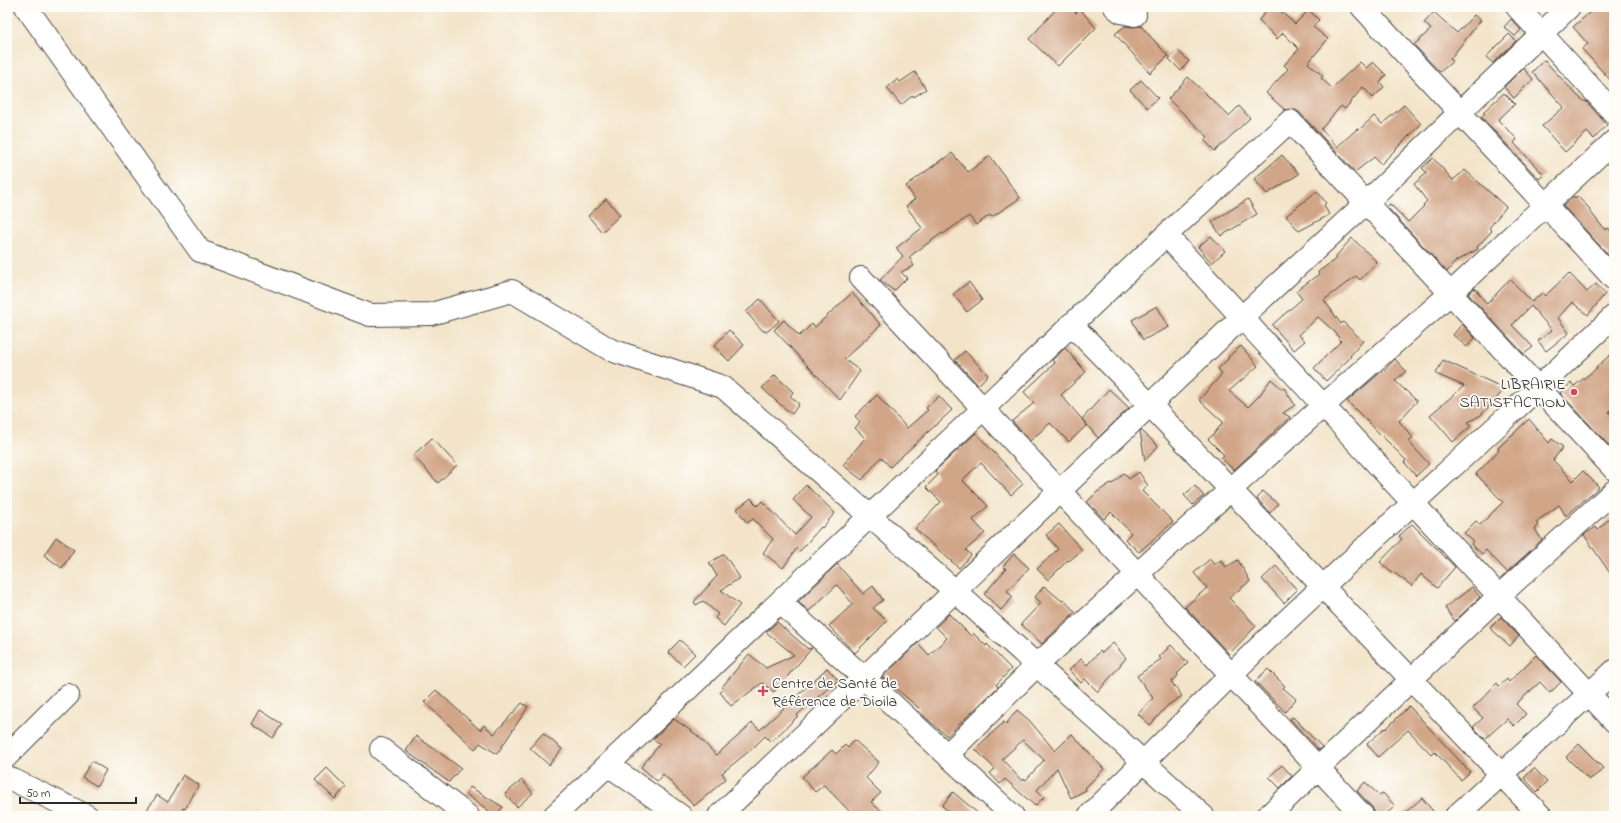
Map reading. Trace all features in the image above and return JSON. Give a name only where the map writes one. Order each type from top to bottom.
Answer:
[{"type":"street","points":[[26,7],[200,251],[370,315],[431,314],[512,291],[611,350],[723,387],[869,517],[955,591],[1203,816]]},
{"type":"street","points":[[1115,7],[1121,12],[1135,15]]},
{"type":"street","points":[[1362,7],[1614,279]]},
{"type":"street","points":[[1516,7],[1614,113]]},
{"type":"street","points":[[719,816],[1242,317],[1367,202],[1569,7]]},
{"type":"street","points":[[554,816],[1166,235],[1290,121],[1614,469]]},
{"type":"street","points":[[947,755],[1037,665],[1324,405],[1451,293],[1614,141]]},
{"type":"street","points":[[1166,235],[1614,721]]},
{"type":"street","points":[[862,278],[982,409],[1363,816]]},
{"type":"street","points":[[1089,816],[1323,587],[1539,388],[1614,316]]},
{"type":"street","points":[[1072,324],[1541,816]]},
{"type":"street","points":[[1268,816],[1499,596],[1614,490]]},
{"type":"street","points":[[780,602],[1013,816]]},
{"type":"street","points":[[1456,816],[1614,671]]},
{"type":"street","points":[[7,756],[68,695]]},
{"type":"street","points":[[381,748],[468,816]]},
{"type":"street","points":[[608,765],[681,816]]},
{"type":"street","points":[[7,777],[87,816]]},
{"type":"building","points":[[1058,7],[1069,7],[1076,13],[1080,9],[1096,28],[1058,66],[1029,39]]},
{"type":"building","points":[[1269,7],[1276,7],[1295,24],[1309,10],[1319,20],[1313,27],[1328,39],[1308,63],[1323,76],[1321,78],[1332,88],[1360,62],[1366,68],[1373,62],[1386,75],[1380,82],[1384,87],[1373,98],[1363,87],[1345,109],[1341,106],[1321,129],[1337,147],[1374,116],[1382,124],[1404,105],[1421,124],[1381,164],[1374,157],[1355,172],[1299,112],[1293,109],[1285,110],[1266,93],[1288,69],[1284,65],[1299,49],[1283,33],[1277,39],[1259,20]]},
{"type":"building","points":[[1596,7],[1614,7],[1614,84],[1582,49],[1588,44],[1573,27]]},
{"type":"building","points":[[1434,12],[1457,33],[1474,15],[1481,20],[1450,59],[1453,61],[1440,72],[1414,45],[1431,29],[1424,23]]},
{"type":"building","points":[[1511,19],[1521,30],[1515,36],[1504,27]]},
{"type":"building","points":[[1125,26],[1141,26],[1168,56],[1150,73],[1115,34]]},
{"type":"building","points":[[1509,34],[1516,41],[1493,63],[1486,57]]},
{"type":"building","points":[[1177,50],[1189,61],[1181,71],[1169,59]]},
{"type":"building","points":[[1544,60],[1577,95],[1585,102],[1586,101],[1607,125],[1594,139],[1587,132],[1565,152],[1542,126],[1564,107],[1532,72]]},
{"type":"building","points":[[1523,68],[1533,79],[1514,98],[1504,87]]},
{"type":"building","points":[[915,72],[926,89],[914,97],[913,95],[901,105],[887,88],[898,79],[900,82]]},
{"type":"building","points":[[1188,77],[1229,116],[1239,106],[1250,118],[1215,151],[1204,140],[1208,137],[1168,99]]},
{"type":"building","points":[[1141,80],[1158,98],[1147,108],[1130,90]]},
{"type":"building","points":[[1504,93],[1515,104],[1498,120],[1517,139],[1514,143],[1544,175],[1539,179],[1481,117],[1485,113],[1483,112]]},
{"type":"building","points":[[952,153],[968,172],[990,156],[1020,198],[992,217],[990,215],[976,225],[969,216],[909,257],[914,266],[901,272],[907,278],[894,291],[880,280],[903,256],[896,248],[922,228],[906,206],[915,199],[906,186]]},
{"type":"building","points":[[1282,155],[1299,174],[1267,194],[1254,179]]},
{"type":"building","points":[[1433,158],[1453,180],[1465,170],[1506,207],[1489,228],[1492,231],[1477,247],[1478,249],[1456,261],[1447,272],[1387,207],[1390,204],[1408,222],[1424,206],[1423,205],[1427,201],[1414,184],[1427,173],[1422,168]]},
{"type":"building","points":[[1317,191],[1326,203],[1324,205],[1329,215],[1299,231],[1286,216]]},
{"type":"building","points":[[1574,196],[1575,198],[1577,196],[1590,209],[1589,210],[1605,230],[1608,228],[1614,234],[1614,261],[1563,206]]},
{"type":"building","points":[[606,199],[620,215],[602,232],[588,216]]},
{"type":"building","points":[[1248,199],[1257,214],[1221,236],[1212,222]]},
{"type":"building","points":[[1211,236],[1225,251],[1212,263],[1198,247]]},
{"type":"building","points":[[1352,238],[1377,262],[1360,280],[1356,276],[1324,300],[1341,324],[1343,322],[1363,341],[1350,356],[1351,357],[1326,381],[1314,368],[1341,341],[1334,331],[1318,317],[1299,335],[1305,341],[1294,350],[1272,325],[1302,299],[1296,291],[1337,258],[1336,256]]},
{"type":"building","points":[[1569,273],[1587,292],[1596,284],[1605,294],[1588,315],[1572,302],[1558,318],[1569,333],[1546,351],[1538,341],[1552,330],[1531,306],[1512,325],[1533,347],[1524,354],[1468,294],[1475,288],[1487,304],[1510,279],[1532,302],[1542,293],[1545,296]]},
{"type":"building","points":[[969,282],[982,300],[967,312],[953,294]]},
{"type":"building","points":[[852,293],[881,325],[844,359],[860,371],[840,400],[774,330],[784,320],[799,336],[812,324],[815,327]]},
{"type":"building","points":[[760,299],[779,321],[768,331],[763,331],[746,312]]},
{"type":"building","points":[[1157,306],[1169,327],[1143,340],[1132,320]]},
{"type":"building","points":[[1462,324],[1475,338],[1467,347],[1453,335]]},
{"type":"building","points":[[729,330],[744,345],[729,361],[714,346]]},
{"type":"building","points":[[1241,346],[1258,366],[1229,391],[1248,407],[1259,396],[1271,379],[1282,389],[1284,388],[1295,405],[1283,413],[1290,417],[1234,470],[1221,458],[1224,455],[1208,439],[1223,422],[1199,400],[1222,374],[1218,369],[1229,358],[1228,357]]},
{"type":"building","points":[[1065,348],[1086,372],[1061,395],[1087,425],[1069,442],[1050,423],[1030,441],[1012,421],[1034,403],[1024,392],[1055,363],[1052,360]]},
{"type":"building","points":[[965,351],[988,375],[978,385],[955,360]]},
{"type":"building","points":[[1614,352],[1614,407],[1609,412],[1614,420],[1614,451],[1560,393],[1571,383],[1574,386]]},
{"type":"building","points":[[1395,359],[1406,371],[1395,381],[1417,401],[1399,421],[1413,438],[1408,441],[1429,464],[1416,476],[1404,462],[1406,460],[1347,401],[1381,372],[1382,373]]},
{"type":"building","points":[[1443,360],[1497,385],[1503,391],[1481,415],[1468,422],[1471,426],[1453,442],[1430,415],[1464,386],[1436,374]]},
{"type":"building","points":[[775,375],[793,392],[790,396],[799,404],[792,414],[762,388]]},
{"type":"building","points":[[1109,389],[1129,408],[1098,438],[1082,419]]},
{"type":"building","points":[[877,395],[907,428],[928,410],[926,408],[939,396],[952,410],[890,467],[881,457],[862,480],[843,465],[865,438],[855,428],[860,422],[855,416]]},
{"type":"building","points":[[1529,419],[1549,443],[1552,439],[1563,447],[1553,460],[1573,481],[1583,471],[1599,487],[1566,516],[1559,505],[1536,522],[1539,525],[1535,529],[1542,540],[1507,572],[1486,550],[1482,554],[1471,544],[1473,541],[1464,533],[1476,521],[1480,525],[1503,502],[1476,474],[1499,450],[1498,448]]},
{"type":"building","points":[[1141,430],[1158,446],[1145,461],[1140,431]]},
{"type":"building","points":[[976,433],[1023,484],[1011,495],[981,463],[962,480],[988,506],[973,520],[985,533],[966,550],[971,555],[959,568],[915,529],[941,502],[926,487],[938,475],[935,471]]},
{"type":"building","points":[[432,438],[457,465],[438,483],[413,455]]},
{"type":"building","points":[[1139,472],[1148,486],[1142,491],[1173,522],[1139,552],[1125,539],[1131,533],[1111,512],[1104,519],[1087,502],[1097,492],[1111,483],[1112,484],[1124,473],[1129,479]]},
{"type":"building","points":[[806,485],[835,513],[800,551],[797,548],[783,568],[763,553],[773,539],[753,519],[747,523],[737,509],[751,498],[757,506],[762,501],[795,535],[811,517],[793,500]]},
{"type":"building","points":[[1195,486],[1204,496],[1193,505],[1184,495]]},
{"type":"building","points":[[1263,491],[1278,504],[1270,513],[1257,499]]},
{"type":"building","points":[[1614,514],[1614,579],[1584,535],[1596,527],[1598,530]]},
{"type":"building","points":[[1059,524],[1082,550],[1069,561],[1068,560],[1048,580],[1037,569],[1058,549],[1046,535]]},
{"type":"building","points":[[1412,524],[1455,567],[1437,588],[1421,574],[1412,586],[1393,572],[1392,573],[1380,562],[1402,539],[1399,536]]},
{"type":"building","points":[[56,537],[74,550],[62,568],[44,555]]},
{"type":"building","points":[[724,554],[740,578],[721,590],[740,605],[724,626],[715,618],[718,614],[703,601],[696,605],[694,602],[717,576],[709,563]]},
{"type":"building","points":[[1014,554],[1029,568],[1007,591],[1013,597],[1001,610],[984,594],[1006,569],[1003,566]]},
{"type":"building","points":[[1210,559],[1214,565],[1221,560],[1226,567],[1238,560],[1250,581],[1229,598],[1256,626],[1229,654],[1185,607],[1207,588],[1194,573]]},
{"type":"building","points":[[837,564],[863,594],[873,586],[883,600],[873,608],[887,621],[855,653],[829,626],[853,604],[837,585],[809,611],[798,602]]},
{"type":"building","points":[[1276,566],[1297,590],[1284,603],[1262,579]]},
{"type":"building","points":[[1044,586],[1062,601],[1063,599],[1075,612],[1042,644],[1021,624],[1041,603],[1035,597]]},
{"type":"building","points":[[1472,587],[1480,597],[1455,621],[1445,608]]},
{"type":"building","points":[[949,614],[971,636],[973,633],[986,646],[987,644],[1011,669],[996,685],[998,687],[947,736],[918,711],[920,709],[882,677],[918,643],[929,655],[947,638],[936,627]]},
{"type":"building","points":[[1501,617],[1519,636],[1510,646],[1490,628]]},
{"type":"building","points":[[777,622],[808,649],[812,648],[774,692],[762,683],[731,706],[720,692],[724,688],[722,687],[749,654],[766,668],[794,655],[766,632]]},
{"type":"building","points":[[680,640],[695,654],[683,666],[668,652]]},
{"type":"building","points":[[1113,643],[1126,658],[1098,692],[1085,679],[1081,683],[1069,670],[1081,659],[1087,665],[1100,651],[1102,653]]},
{"type":"building","points":[[1171,645],[1188,663],[1177,674],[1178,676],[1171,682],[1182,696],[1168,705],[1150,725],[1138,714],[1153,698],[1137,676],[1161,659],[1159,657]]},
{"type":"building","points":[[1536,655],[1561,682],[1550,693],[1540,682],[1516,704],[1526,714],[1514,726],[1507,719],[1485,739],[1473,727],[1483,718],[1473,708],[1497,683],[1499,686],[1507,679],[1509,682]]},
{"type":"building","points":[[827,668],[838,680],[797,715],[798,716],[771,742],[765,736],[753,748],[722,773],[726,779],[694,806],[663,774],[657,781],[641,767],[660,744],[653,739],[674,719],[697,735],[716,755],[752,723],[760,730]]},
{"type":"building","points":[[1268,669],[1285,686],[1283,688],[1296,699],[1285,712],[1255,681]]},
{"type":"building","points":[[436,690],[480,730],[484,725],[494,734],[522,703],[528,707],[497,754],[480,743],[475,749],[424,702]]},
{"type":"building","points":[[1409,706],[1470,772],[1461,780],[1435,752],[1432,755],[1408,730],[1378,757],[1367,744],[1385,728],[1386,729]]},
{"type":"building","points":[[260,710],[282,724],[273,738],[252,724]]},
{"type":"building","points":[[1017,710],[1029,720],[1055,751],[1072,734],[1104,769],[1085,788],[1086,790],[1071,798],[1057,768],[1037,790],[1044,797],[1035,806],[1005,779],[1000,784],[990,773],[995,769],[975,749],[1004,722],[1006,724]],"holes":[[[1023,740],[1044,760],[1026,780],[1024,779],[1022,781],[1002,759]]]},
{"type":"building","points":[[1293,717],[1322,747],[1319,750],[1290,719]]},
{"type":"building","points":[[543,733],[562,749],[549,765],[530,748]]},
{"type":"building","points":[[416,736],[461,768],[449,782],[406,751]]},
{"type":"building","points":[[854,740],[879,762],[866,778],[881,793],[871,802],[887,816],[854,816],[824,785],[815,792],[802,777],[832,750],[836,754],[845,745],[848,748]]},
{"type":"building","points":[[1579,744],[1604,769],[1589,780],[1566,757]]},
{"type":"building","points":[[92,761],[106,770],[97,786],[82,777]]},
{"type":"building","points":[[1282,765],[1292,776],[1280,788],[1269,777]]},
{"type":"building","points":[[327,768],[346,787],[335,799],[315,780]]},
{"type":"building","points":[[1534,768],[1547,782],[1537,792],[1524,778]]},
{"type":"building","points":[[183,775],[199,785],[185,809],[183,808],[178,816],[143,816],[157,795],[168,802]]},
{"type":"building","points":[[522,780],[533,793],[517,807],[505,794]]},
{"type":"building","points":[[1365,782],[1379,795],[1383,793],[1395,806],[1384,816],[1376,816],[1372,807],[1357,791]]},
{"type":"building","points":[[470,787],[503,807],[496,816],[466,794]]},
{"type":"building","points":[[953,792],[981,816],[955,816],[942,806]]},
{"type":"building","points":[[1422,798],[1433,811],[1427,816],[1401,816]]},
{"type":"place","name":"LIBRAIRIE SATISFACTION","points":[[1574,392]]},
{"type":"place","name":"Centre de Santé de Référence de Dioila","points":[[763,691]]}]
